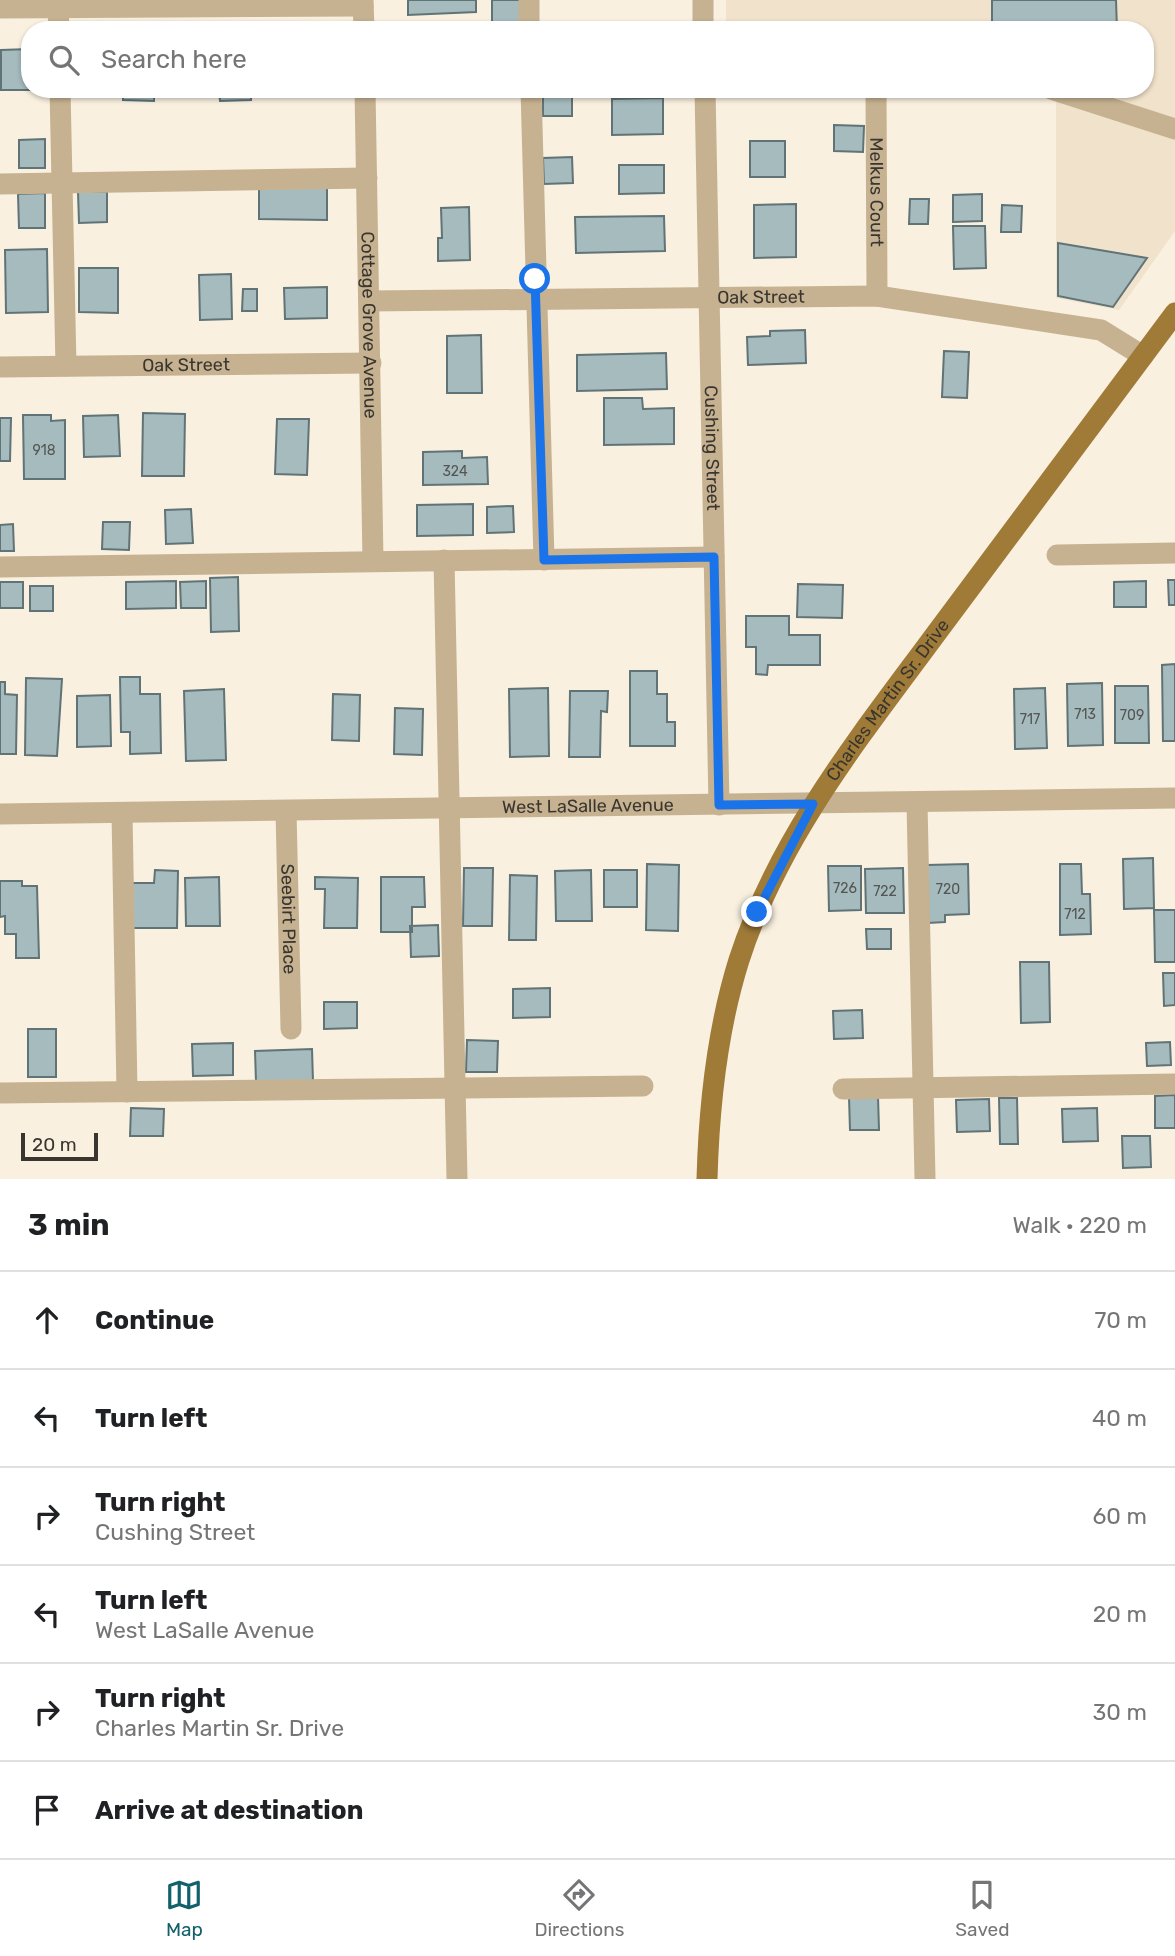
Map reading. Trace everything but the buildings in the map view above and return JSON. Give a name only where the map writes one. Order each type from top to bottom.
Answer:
[{"type":"main road","name":"Charles Martin Sr. Drive","points":[[707,1179],[718,1051],[740,959],[781,862],[813,804],[1175,313]]},
{"type":"street","points":[[529,0],[529,21]]},
{"type":"street","points":[[703,0],[704,21]]},
{"type":"street","points":[[0,8],[363,3],[364,21]]},
{"type":"street","points":[[58,8],[59,21]]},
{"type":"street","points":[[60,98],[66,366]]},
{"type":"street","name":"Cottage Grove Avenue","points":[[365,98],[373,561]]},
{"type":"street","points":[[531,98],[544,560]]},
{"type":"street","name":"Cushing Street","points":[[705,98],[719,805]]},
{"type":"street","name":"Melkus Court","points":[[876,98],[877,296]]},
{"type":"street","points":[[1078,98],[1175,130]]},
{"type":"street","points":[[0,184],[367,178]]},
{"type":"street","name":"Oak Street","points":[[369,301],[877,296],[1101,330],[1143,356]]},
{"type":"street","name":"Oak Street","points":[[0,367],[371,363]]},
{"type":"street","points":[[1057,555],[1175,553]]},
{"type":"street","points":[[0,567],[714,557]]},
{"type":"street","points":[[444,560],[457,1179]]},
{"type":"street","name":"West LaSalle Avenue","points":[[0,814],[1175,798]]},
{"type":"street","points":[[917,803],[925,1179]]},
{"type":"street","name":"Seebirt Place","points":[[286,811],[291,1029]]},
{"type":"street","points":[[122,813],[127,1092]]},
{"type":"street","points":[[843,1089],[1175,1084]]},
{"type":"street","points":[[0,1093],[643,1086]]},
{"type":"shaded area","points":[[726,0],[1175,0],[1175,121],[1100,98],[1154,98],[1154,21],[726,21]]},
{"type":"shaded area","points":[[1056,100],[1175,140],[1175,231],[1119,310],[1056,298]]},
{"type":"route","points":[[535,279],[544,560],[714,557],[719,805],[813,804],[757,912]]}]
